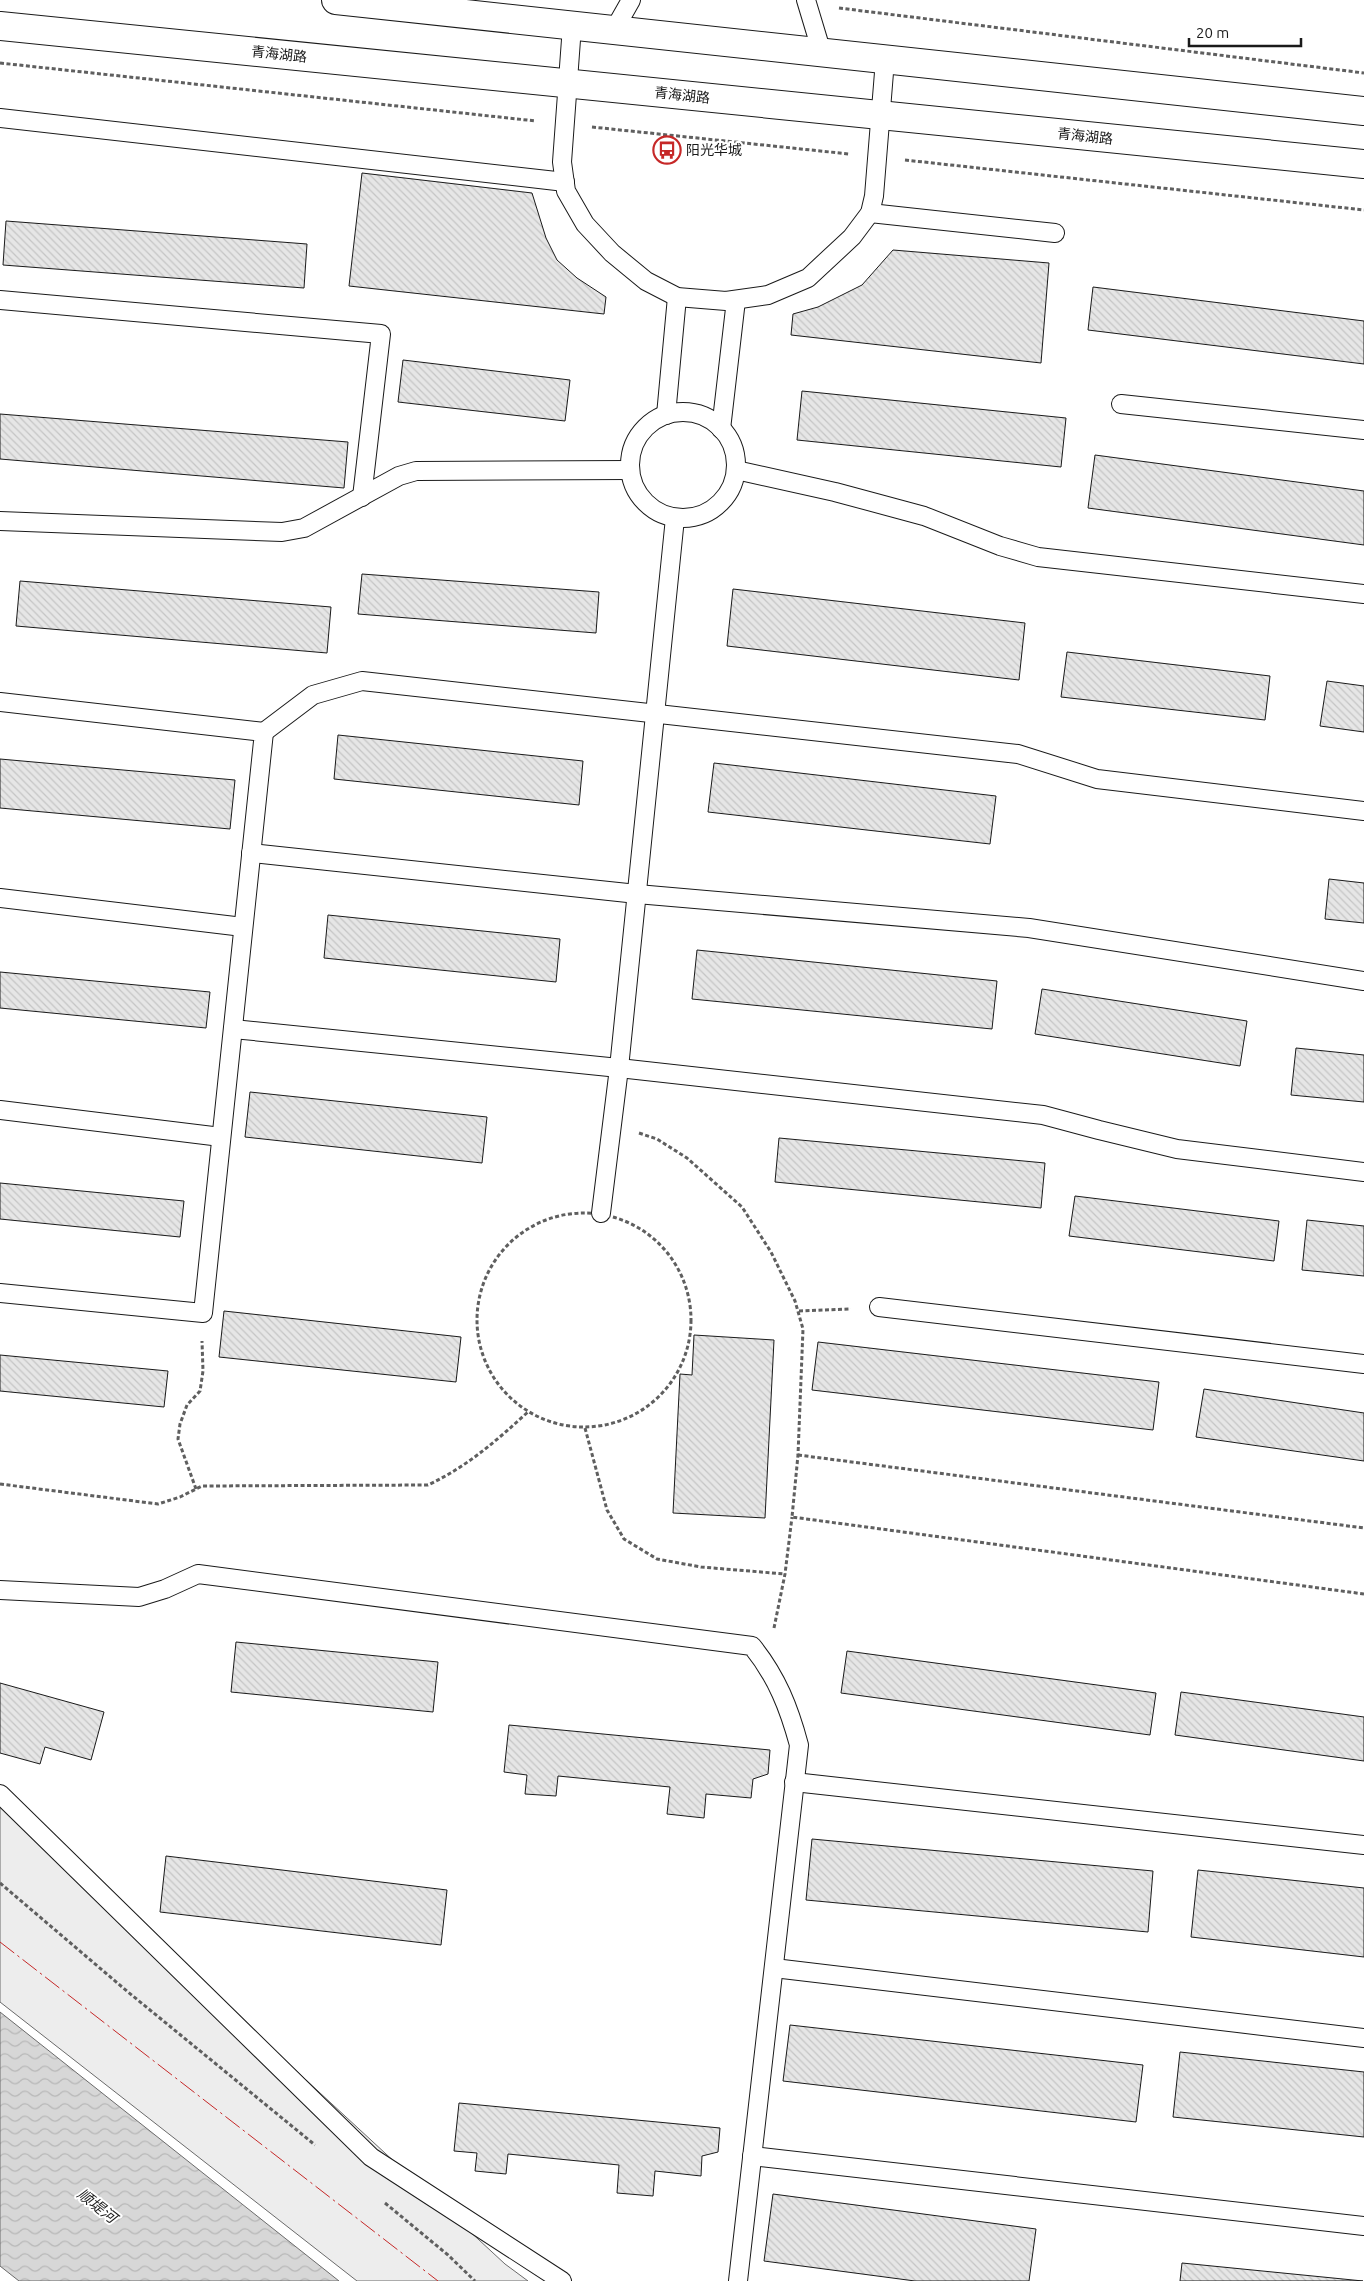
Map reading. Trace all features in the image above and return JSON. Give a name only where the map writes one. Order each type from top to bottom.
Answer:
[{"type":"main road","points":[[336,0],[393,3],[572,26],[1364,111]]},
{"type":"main road","name":"青海湖路","points":[[0,26],[1364,164]]},
{"type":"lane","points":[[614,30],[630,0]]},
{"type":"lane","points":[[807,2],[822,53]]},
{"type":"lane","points":[[572,26],[562,162],[566,190],[585,224],[612,253],[646,281],[677,296],[726,301],[768,295],[808,278],[852,237],[870,213],[874,196],[885,60]]},
{"type":"lane","points":[[0,118],[565,182]]},
{"type":"lane","points":[[870,213],[1055,233]]},
{"type":"lane","points":[[666,415],[677,296]]},
{"type":"lane","points":[[0,300],[381,334],[362,496]]},
{"type":"lane","points":[[721,429],[736,300]]},
{"type":"lane","points":[[1120,404],[1364,430]]},
{"type":"lane","points":[[683,412],[700,415],[716,423],[721,429],[728,436],[735,452],[736,470],[732,486],[723,501],[709,512],[692,518],[675,518],[658,513],[644,502],[634,487],[630,470],[631,453],[638,436],[650,423],[666,415],[683,412]]},
{"type":"lane","points":[[0,521],[282,532],[304,528],[399,476],[416,471],[630,470]]},
{"type":"lane","points":[[736,470],[835,492],[924,516],[1000,546],[1038,557],[1364,594]]},
{"type":"lane","points":[[601,1213],[619,1068],[675,518]]},
{"type":"lane","points":[[0,702],[264,732],[313,695],[362,682],[1018,754],[1097,779],[1364,811]]},
{"type":"lane","points":[[0,1294],[203,1313],[264,732]]},
{"type":"lane","points":[[251,853],[637,894],[1028,928],[1364,981]]},
{"type":"lane","points":[[0,898],[243,927]]},
{"type":"lane","points":[[233,1030],[619,1068],[1043,1115],[1177,1149],[1364,1172]]},
{"type":"lane","points":[[0,1110],[221,1137]]},
{"type":"lane","points":[[879,1307],[1364,1364]]},
{"type":"lane","points":[[0,1590],[139,1597],[165,1589],[198,1574],[752,1646],[767,1665],[790,1710],[799,1746],[738,2281]]},
{"type":"lane","points":[[794,1782],[1364,1845]]},
{"type":"lane","points":[[0,1794],[371,2157],[562,2281]]},
{"type":"lane","points":[[774,1968],[1364,2038]]},
{"type":"lane","points":[[752,2156],[1364,2226]]},
{"type":"path","points":[[807,2],[1364,73]]},
{"type":"path","points":[[0,63],[1364,210]]},
{"type":"path","points":[[612,1125],[657,1138],[687,1158],[742,1207],[772,1252],[799,1311],[803,1329],[798,1455],[784,1574],[767,1665]]},
{"type":"path","points":[[601,1213],[635,1224],[663,1246],[683,1276],[690,1301],[692,1310],[690,1346],[676,1378],[651,1405],[620,1422],[585,1428],[550,1422],[518,1406],[494,1379],[479,1347],[476,1312],[485,1277],[504,1248],[532,1226],[565,1214],[601,1213]]},
{"type":"path","points":[[799,1311],[879,1307]]},
{"type":"path","points":[[196,1489],[178,1439],[180,1424],[187,1405],[200,1391],[203,1371],[203,1313]]},
{"type":"path","points":[[0,1484],[158,1504],[202,1486],[428,1485],[448,1475],[485,1451],[529,1411]]},
{"type":"path","points":[[585,1428],[607,1510],[624,1539],[656,1559],[701,1567],[784,1574]]},
{"type":"path","points":[[798,1455],[1364,1528]]},
{"type":"path","points":[[792,1517],[1364,1594]]},
{"type":"path","points":[[0,1883],[128,1992],[318,2148]]},
{"type":"path","points":[[379,2198],[448,2255],[475,2281]]},
{"type":"shaded area","points":[[0,1797],[505,2264],[528,2281],[357,2281],[0,2002]]},
{"type":"water","name":"顺堤河","points":[[0,2012],[339,2281],[19,2281],[0,2266]]},
{"type":"building","points":[[362,173],[532,193],[546,238],[557,260],[577,278],[606,297],[604,314],[349,286]]},
{"type":"building","points":[[6,221],[307,244],[304,288],[3,265]]},
{"type":"building","points":[[893,250],[1049,263],[1041,363],[791,335],[793,314],[818,307],[862,285]]},
{"type":"building","points":[[1093,287],[1364,321],[1364,364],[1088,330]]},
{"type":"building","points":[[403,360],[570,380],[565,421],[398,402]]},
{"type":"building","points":[[802,391],[1066,418],[1061,467],[797,440]]},
{"type":"building","points":[[0,414],[348,442],[344,488],[0,459]]},
{"type":"building","points":[[1095,455],[1364,491],[1364,545],[1088,508]]},
{"type":"building","points":[[362,574],[599,592],[596,633],[358,614]]},
{"type":"building","points":[[20,581],[331,607],[327,653],[16,626]]},
{"type":"building","points":[[733,589],[1025,623],[1019,680],[727,646]]},
{"type":"building","points":[[1067,652],[1270,676],[1265,720],[1061,697]]},
{"type":"building","points":[[1327,681],[1364,686],[1364,732],[1320,726]]},
{"type":"building","points":[[338,735],[583,761],[579,805],[334,779]]},
{"type":"building","points":[[0,759],[235,780],[230,829],[0,808]]},
{"type":"building","points":[[714,763],[996,796],[990,844],[708,812]]},
{"type":"building","points":[[1329,879],[1364,883],[1364,923],[1325,919]]},
{"type":"building","points":[[328,915],[560,939],[556,982],[324,958]]},
{"type":"building","points":[[697,950],[997,981],[992,1029],[692,999]]},
{"type":"building","points":[[0,972],[210,992],[206,1028],[0,1008]]},
{"type":"building","points":[[1042,989],[1247,1021],[1240,1066],[1035,1034]]},
{"type":"building","points":[[1296,1048],[1364,1055],[1364,1102],[1291,1095]]},
{"type":"building","points":[[250,1092],[487,1117],[482,1163],[245,1137]]},
{"type":"building","points":[[779,1138],[1045,1163],[1041,1208],[775,1182]]},
{"type":"building","points":[[0,1183],[184,1201],[180,1237],[0,1219]]},
{"type":"building","points":[[1075,1196],[1279,1221],[1274,1261],[1069,1236]]},
{"type":"building","points":[[1307,1220],[1364,1226],[1364,1276],[1302,1270]]},
{"type":"building","points":[[224,1311],[461,1337],[456,1382],[219,1357]]},
{"type":"building","points":[[694,1335],[774,1340],[765,1518],[673,1513],[680,1374],[692,1375]]},
{"type":"building","points":[[818,1342],[1159,1382],[1153,1430],[812,1390]]},
{"type":"building","points":[[0,1355],[168,1371],[164,1407],[0,1391]]},
{"type":"building","points":[[1204,1389],[1364,1413],[1364,1461],[1196,1437]]},
{"type":"building","points":[[236,1642],[438,1662],[433,1712],[231,1692]]},
{"type":"building","points":[[847,1651],[1156,1693],[1150,1735],[841,1693]]},
{"type":"building","points":[[0,1683],[104,1712],[91,1760],[45,1747],[40,1764],[0,1753]]},
{"type":"building","points":[[1181,1692],[1364,1717],[1364,1761],[1175,1735]]},
{"type":"building","points":[[509,1725],[770,1750],[768,1774],[753,1779],[751,1798],[706,1794],[704,1818],[667,1814],[670,1787],[558,1776],[556,1796],[525,1794],[527,1775],[504,1772]]},
{"type":"building","points":[[812,1839],[1153,1871],[1148,1932],[806,1900]]},
{"type":"building","points":[[166,1856],[447,1890],[441,1945],[160,1912]]},
{"type":"building","points":[[1198,1870],[1364,1888],[1364,1957],[1191,1937]]},
{"type":"building","points":[[790,2025],[1143,2065],[1136,2122],[783,2081]]},
{"type":"building","points":[[1180,2052],[1364,2072],[1364,2137],[1173,2117]]},
{"type":"building","points":[[459,2103],[720,2128],[718,2152],[702,2156],[701,2176],[655,2171],[653,2196],[617,2193],[619,2165],[508,2154],[506,2174],[475,2171],[477,2153],[454,2151]]},
{"type":"building","points":[[773,2194],[1036,2229],[1029,2281],[915,2281],[764,2261]]},
{"type":"building","points":[[1182,2263],[1363,2281],[1180,2281]]},
{"type":"power","points":[[0,1942],[438,2281]]},
{"type":"place","name":"阳光华城","points":[[667,150]]}]
